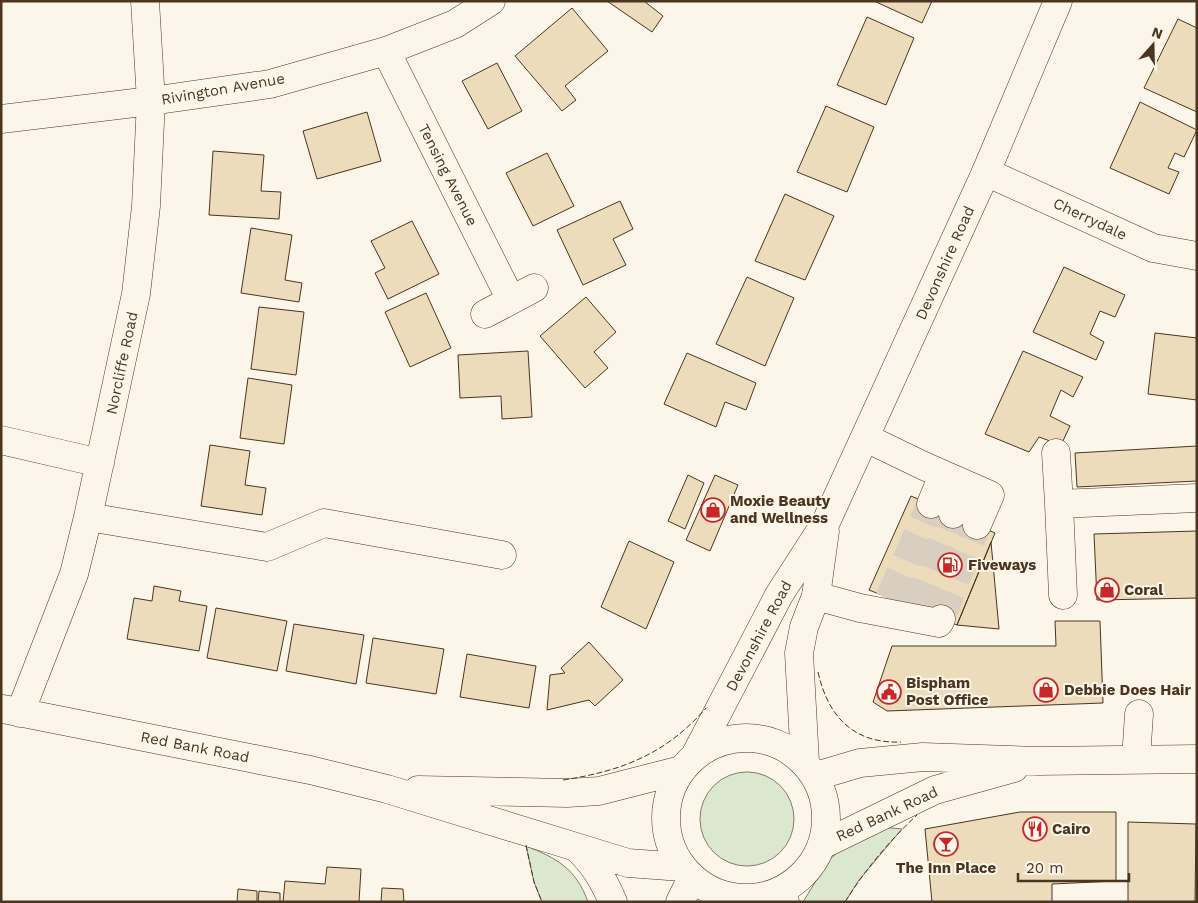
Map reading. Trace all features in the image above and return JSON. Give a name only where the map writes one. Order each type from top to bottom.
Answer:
[{"type":"street","name":"Norcliffe Road","points":[[11,711],[74,574],[136,294],[146,206],[151,101],[145,1]]},
{"type":"street","name":"Rivington Avenue","points":[[1,119],[151,101],[270,84],[386,51],[455,24],[491,1]]},
{"type":"street","name":"Devonshire Road","points":[[688,762],[779,594],[826,522],[986,172],[1058,1]]},
{"type":"street","name":"Tensing Avenue","points":[[386,51],[522,294],[485,314]]},
{"type":"street","name":"Cherrydale","points":[[986,172],[1153,248],[1197,256]]},
{"type":"street","points":[[866,438],[990,495],[977,525]]},
{"type":"street","points":[[1,440],[100,463]]},
{"type":"street","points":[[1056,454],[1063,595]]},
{"type":"street","points":[[942,509],[954,480]]},
{"type":"street","points":[[1058,504],[1197,498]]},
{"type":"street","points":[[88,517],[266,547],[324,523],[502,555]]},
{"type":"street","name":"Devonshire Road","points":[[810,769],[799,653],[804,627],[816,596],[826,522]]},
{"type":"street","points":[[816,596],[887,605],[939,623],[941,619]]},
{"type":"street","name":"Red Bank Road","points":[[11,711],[310,770],[387,789],[628,863],[687,872]]},
{"type":"street","points":[[1136,759],[1139,714]]},
{"type":"street","points":[[752,737],[772,741],[790,750],[810,769],[827,810],[827,828],[822,845],[806,872],[784,898],[744,898],[725,895],[707,888],[687,872],[670,843],[666,829],[666,809],[671,788],[688,762],[713,744],[732,738],[752,737]]},
{"type":"street","name":"Red Bank Road","points":[[810,769],[860,762],[923,757],[1039,761],[1197,759]]},
{"type":"street","name":"Red Bank Road","points":[[822,845],[935,790],[1039,761]]},
{"type":"street","name":"Red Bank Road","points":[[387,789],[567,793],[599,791],[688,762]]},
{"type":"street","points":[[578,849],[593,863],[604,879],[613,902]]},
{"type":"street","points":[[680,902],[687,872]]},
{"type":"green space","points":[[738,772],[756,772],[781,785],[791,801],[794,819],[791,837],[781,853],[756,866],[738,866],[713,853],[700,828],[700,810],[713,785]]},
{"type":"green space","points":[[881,827],[902,829],[859,880],[845,902],[803,902],[828,861],[838,852]]},
{"type":"green space","points":[[526,846],[547,855],[564,866],[583,890],[588,902],[542,902],[534,882]]},
{"type":"building","points":[[607,1],[644,1],[663,16],[652,32]]},
{"type":"building","points":[[874,1],[932,1],[922,23]]},
{"type":"building","points":[[572,8],[608,51],[565,86],[576,100],[562,111],[515,56]]},
{"type":"building","points":[[867,17],[914,38],[886,105],[837,85]]},
{"type":"building","points":[[1178,19],[1197,28],[1197,112],[1144,88]]},
{"type":"building","points":[[497,63],[522,111],[488,129],[462,81]]},
{"type":"building","points":[[1140,102],[1197,130],[1184,157],[1175,153],[1168,168],[1179,172],[1169,194],[1110,168]]},
{"type":"building","points":[[826,106],[874,127],[847,192],[797,172]]},
{"type":"building","points":[[367,112],[381,161],[317,179],[303,131]]},
{"type":"building","points":[[213,151],[264,155],[261,191],[281,192],[279,219],[209,215]]},
{"type":"building","points":[[547,153],[574,206],[533,226],[506,173]]},
{"type":"building","points":[[785,194],[834,216],[805,280],[755,261]]},
{"type":"building","points":[[620,201],[633,229],[613,239],[626,265],[583,285],[557,230]]},
{"type":"building","points":[[412,221],[439,274],[388,299],[375,273],[385,268],[371,241]]},
{"type":"building","points":[[251,228],[292,235],[285,280],[302,283],[299,302],[241,293]]},
{"type":"building","points":[[1064,267],[1125,295],[1115,317],[1100,311],[1090,334],[1104,342],[1096,360],[1033,332]]},
{"type":"building","points":[[747,277],[794,298],[765,366],[716,344]]},
{"type":"building","points":[[426,293],[451,348],[410,367],[385,312]]},
{"type":"building","points":[[586,297],[616,332],[594,352],[608,368],[585,388],[540,336]]},
{"type":"building","points":[[259,307],[304,312],[296,375],[251,369]]},
{"type":"building","points":[[1155,333],[1197,338],[1197,400],[1148,394]]},
{"type":"building","points":[[528,351],[532,417],[502,419],[501,396],[460,398],[458,355]]},
{"type":"building","points":[[1023,351],[1083,377],[1073,397],[1061,390],[1050,416],[1070,426],[1061,445],[1039,437],[1029,452],[985,434]]},
{"type":"building","points":[[687,353],[756,383],[746,410],[725,402],[716,427],[664,404]]},
{"type":"building","points":[[248,378],[292,385],[284,444],[240,438]]},
{"type":"building","points":[[210,445],[250,451],[245,485],[266,488],[262,515],[201,506]]},
{"type":"building","points":[[1197,446],[1197,481],[1077,487],[1075,453]]},
{"type":"building","points":[[688,475],[704,483],[685,529],[668,521]]},
{"type":"building","points":[[715,475],[738,485],[710,551],[686,540]]},
{"type":"building","points":[[911,496],[995,533],[957,625],[869,590]]},
{"type":"building","points":[[1197,531],[1197,598],[1097,600],[1094,534]]},
{"type":"building","points":[[629,541],[674,562],[646,629],[601,607]]},
{"type":"building","points":[[991,542],[999,629],[957,625]]},
{"type":"building","points":[[154,586],[181,591],[179,601],[207,606],[199,651],[127,639],[134,598],[152,601]]},
{"type":"building","points":[[216,608],[287,621],[277,671],[207,658]]},
{"type":"building","points":[[1055,621],[1100,621],[1103,703],[887,711],[873,702],[892,646],[1056,646]]},
{"type":"building","points":[[294,624],[364,635],[356,684],[286,671]]},
{"type":"building","points":[[373,638],[444,649],[436,694],[366,683]]},
{"type":"building","points":[[589,642],[623,680],[595,706],[589,700],[547,710],[550,675],[565,673],[561,668]]},
{"type":"building","points":[[467,654],[536,666],[529,708],[460,697]]},
{"type":"building","points":[[1020,812],[1116,812],[1116,881],[1052,884],[1052,902],[932,902],[925,829]]},
{"type":"building","points":[[1128,822],[1196,824],[1195,902],[1128,902]]},
{"type":"building","points":[[327,867],[361,869],[359,902],[283,902],[285,881],[325,884]]},
{"type":"building","points":[[382,888],[403,889],[404,902],[381,902]]},
{"type":"building","points":[[238,889],[257,891],[257,902],[237,902]]},
{"type":"building","points":[[259,891],[280,893],[280,902],[258,902]]},
{"type":"tunnel","points":[[889,599],[931,504]]},
{"type":"tunnel","points":[[915,608],[953,514]]},
{"type":"tunnel","points":[[941,619],[977,525]]},
{"type":"fence","points":[[818,672],[829,702],[836,714],[846,725],[857,733],[870,738],[901,742]]},
{"type":"fence","points":[[563,780],[605,771],[642,758],[659,749],[675,737],[706,708]]},
{"type":"fence","points":[[845,902],[878,856],[917,815]]},
{"type":"fence","points":[[526,845],[534,882],[542,902]]},
{"type":"place","name":"Moxie Beauty and Wellness","points":[[713,510]]},
{"type":"place","name":"Fiveways","points":[[950,565]]},
{"type":"place","name":"Coral","points":[[1107,590]]},
{"type":"place","name":"Debbie Does Hair","points":[[1046,690]]},
{"type":"place","name":"Bispham Post Office","points":[[889,692]]},
{"type":"place","name":"Cairo","points":[[1035,829]]},
{"type":"place","name":"The Inn Place","points":[[946,844]]}]
